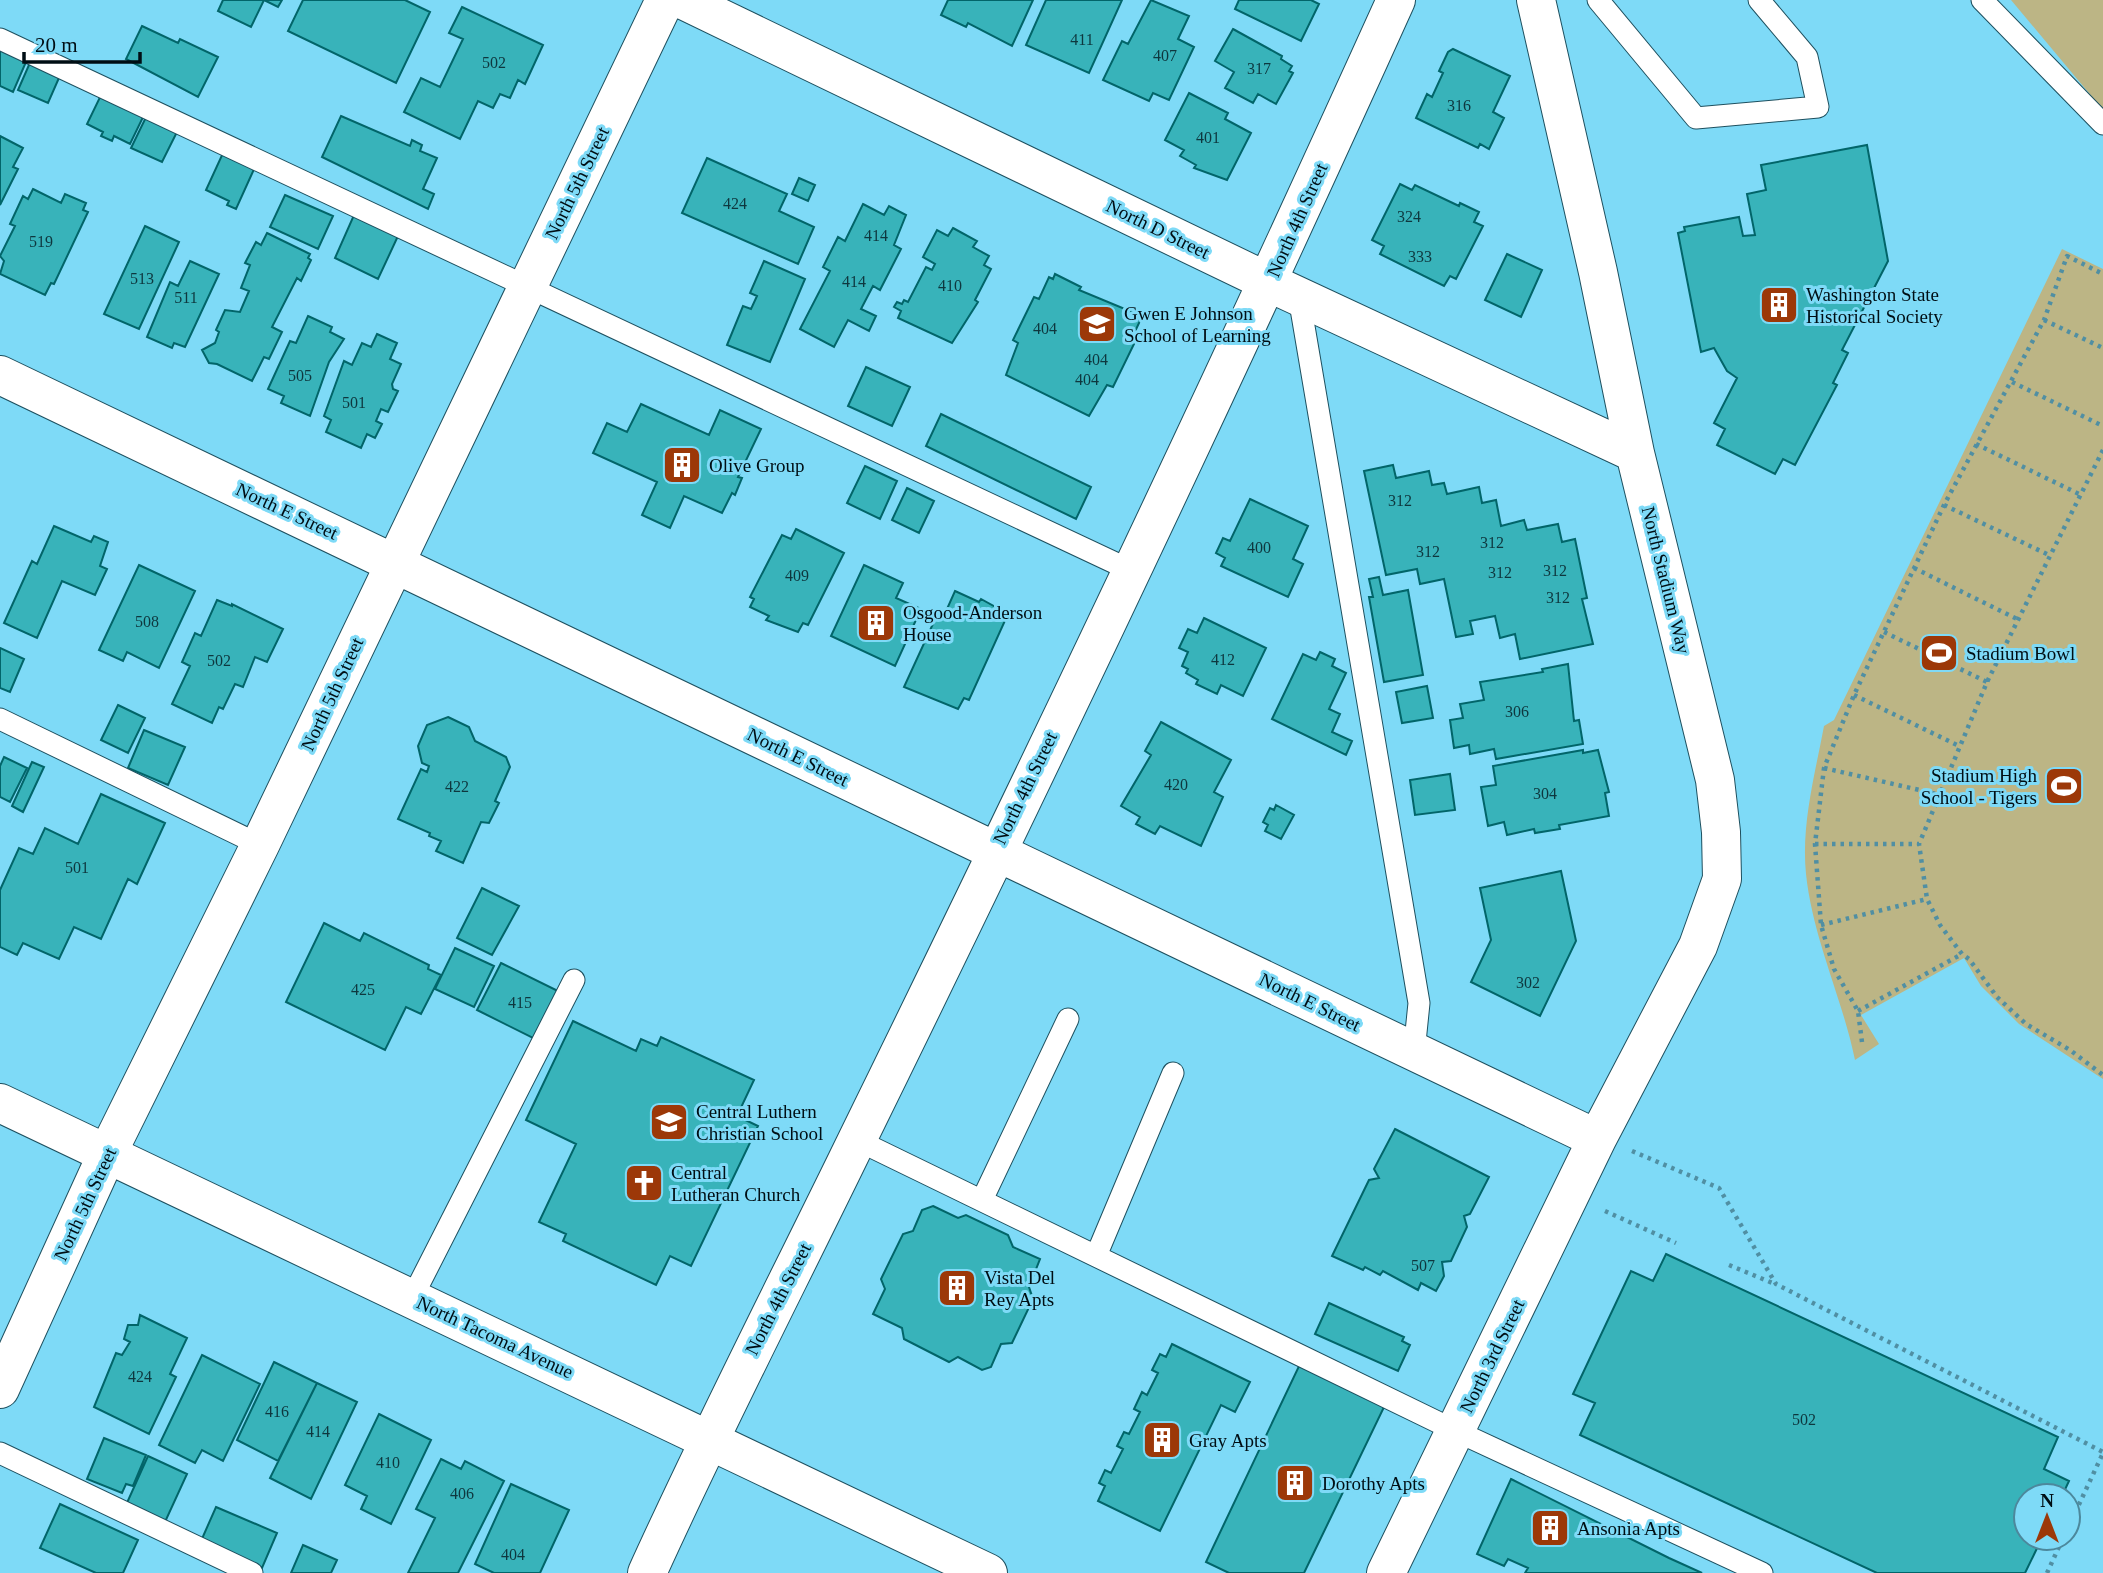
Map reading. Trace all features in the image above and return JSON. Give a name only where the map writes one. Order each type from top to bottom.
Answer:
[{"type":"street","name":"North 5th Street","points":[[0,1389],[107,1154],[260,845],[665,0]]},
{"type":"street","name":"North D Street","points":[[684,0],[1284,290],[1635,453]]},
{"type":"street","name":"North 4th Street","points":[[647,1573],[708,1438],[857,1140],[1130,570],[1284,290],[1396,0]]},
{"type":"street","name":"North Stadium Way","points":[[1536,0],[1598,272],[1635,453],[1715,780],[1721,832],[1722,879],[1698,946],[1614,1144]]},
{"type":"street","name":"North E Street","points":[[0,374],[1414,1052],[1614,1144]]},
{"type":"street","name":"North Tacoma Avenue","points":[[0,1103],[989,1573]]},
{"type":"street","name":"North 3rd Street","points":[[1386,1573],[1456,1431],[1614,1144]]},
{"type":"lane","points":[[1598,0],[1696,118],[1818,107],[1807,57],[1759,0]]},
{"type":"lane","points":[[1982,0],[2103,124]]},
{"type":"lane","points":[[0,39],[1130,570]]},
{"type":"lane","points":[[1284,290],[1419,1003],[1414,1052]]},
{"type":"lane","points":[[0,719],[260,845]]},
{"type":"lane","points":[[412,1298],[574,980]]},
{"type":"lane","points":[[982,1200],[1068,1019]]},
{"type":"lane","points":[[1096,1255],[1174,1073]]},
{"type":"lane","points":[[857,1140],[1456,1431],[1762,1573]]},
{"type":"lane","points":[[0,1452],[252,1573]]},
{"type":"path","points":[[1861,1042],[1858,1011],[1834,969],[1821,925],[1815,844],[1825,768],[1854,695],[1944,505],[2044,320],[2067,256],[2103,274]]},
{"type":"path","points":[[2044,320],[2103,348]]},
{"type":"path","points":[[2012,382],[2103,426]]},
{"type":"path","points":[[1976,444],[2079,494]]},
{"type":"path","points":[[2103,450],[1987,682],[1919,844],[1927,899],[1940,925],[1962,954],[1969,959],[1997,997],[2026,1024],[2070,1049],[2103,1075]]},
{"type":"path","points":[[1944,505],[2051,556]]},
{"type":"path","points":[[1914,568],[2019,620]]},
{"type":"path","points":[[1884,632],[1987,682]]},
{"type":"path","points":[[1854,695],[1959,746]]},
{"type":"path","points":[[1825,768],[1941,795]]},
{"type":"path","points":[[1815,844],[1919,844]]},
{"type":"path","points":[[1821,925],[1927,899]]},
{"type":"path","points":[[1858,1011],[1962,954]]},
{"type":"path","points":[[1614,1144],[1719,1188],[1776,1284]]},
{"type":"path","points":[[1605,1211],[1676,1243]]},
{"type":"path","points":[[1729,1265],[1776,1284],[2103,1452],[2082,1498]]},
{"type":"path","points":[[2047,1573],[2057,1552]]},
{"type":"shaded area","points":[[2011,0],[2103,0],[2103,110]]},
{"type":"shaded area","name":"Stadium Bowl","points":[[2062,249],[2103,269],[2103,1079],[2019,1024],[1981,986],[1964,958],[1861,1015],[1879,1044],[1855,1060],[1821,945],[1806,874],[1807,818],[1824,726],[1834,720]]},
{"type":"building","points":[[223,0],[264,0],[251,27],[218,11]]},
{"type":"building","points":[[264,0],[282,0],[278,7]]},
{"type":"building","points":[[303,0],[405,0],[430,12],[396,83],[288,31]]},
{"type":"building","points":[[948,0],[1033,0],[1012,46],[968,23],[966,27],[941,15]]},
{"type":"building","points":[[1046,0],[1122,0],[1089,73],[1026,45]]},
{"type":"building","points":[[1151,0],[1189,16],[1178,39],[1194,47],[1169,100],[1153,93],[1149,101],[1103,80],[1122,41],[1128,44]]},
{"type":"building","points":[[1239,0],[1311,0],[1319,4],[1301,41],[1235,9]]},
{"type":"building","points":[[462,7],[543,45],[525,84],[518,80],[510,98],[500,94],[493,108],[478,101],[460,139],[404,112],[421,78],[440,87],[463,39],[449,33]]},
{"type":"building","points":[[142,26],[178,43],[180,39],[218,57],[198,97],[126,59]]},
{"type":"building","points":[[1233,29],[1282,56],[1281,59],[1292,66],[1289,71],[1293,73],[1276,104],[1258,94],[1253,103],[1225,88],[1234,72],[1215,61]]},
{"type":"building","points":[[0,43],[29,55],[13,92],[0,86]]},
{"type":"building","points":[[1453,49],[1510,76],[1493,112],[1504,118],[1489,149],[1480,144],[1478,148],[1416,118],[1427,94],[1432,97],[1443,73],[1439,71],[1448,52]]},
{"type":"building","points":[[32,58],[62,71],[48,103],[18,90]]},
{"type":"building","points":[[103,91],[146,111],[130,144],[114,136],[112,141],[101,136],[103,132],[87,124]]},
{"type":"building","points":[[1189,93],[1228,113],[1225,119],[1251,133],[1227,180],[1194,168],[1196,165],[1180,156],[1184,150],[1165,140]]},
{"type":"building","points":[[149,111],[180,126],[162,162],[131,148]]},
{"type":"building","points":[[341,116],[410,146],[412,140],[422,145],[420,151],[437,158],[423,189],[434,194],[428,209],[322,157]]},
{"type":"building","points":[[0,136],[23,148],[13,167],[18,169],[0,205]]},
{"type":"building","name":"Washington State Historical Society","points":[[1867,145],[1888,261],[1842,350],[1848,353],[1833,383],[1837,385],[1795,465],[1783,459],[1775,474],[1717,445],[1725,429],[1714,423],[1737,378],[1727,371],[1714,348],[1701,352],[1678,233],[1685,231],[1684,227],[1739,217],[1743,236],[1755,235],[1747,194],[1766,190],[1761,165]]},
{"type":"building","points":[[223,153],[255,167],[236,209],[227,205],[229,201],[206,190]]},
{"type":"building","points":[[707,158],[787,194],[779,211],[814,227],[798,264],[682,213]]},
{"type":"building","points":[[799,178],[815,185],[808,201],[792,194]]},
{"type":"building","points":[[1400,184],[1412,190],[1415,185],[1459,206],[1460,203],[1479,212],[1474,222],[1483,226],[1456,279],[1450,276],[1444,286],[1380,254],[1384,246],[1372,240]]},
{"type":"building","points":[[33,189],[61,203],[65,194],[86,203],[83,210],[88,212],[54,284],[51,283],[45,295],[0,274],[4,261],[0,256],[15,226],[10,224],[23,196],[28,199]]},
{"type":"building","points":[[285,195],[333,216],[318,249],[270,227]]},
{"type":"building","points":[[863,204],[884,215],[889,206],[906,215],[894,245],[901,249],[880,290],[873,286],[861,309],[876,316],[869,331],[848,320],[834,347],[800,329],[830,271],[823,267],[838,237],[845,241]]},
{"type":"building","points":[[354,215],[398,236],[378,279],[335,258]]},
{"type":"building","points":[[145,226],[179,242],[139,329],[104,314]]},
{"type":"building","points":[[953,228],[977,241],[973,247],[989,256],[984,265],[991,269],[975,300],[978,302],[952,343],[898,318],[901,311],[894,307],[897,302],[908,302],[926,267],[932,270],[935,264],[923,257],[937,230],[948,236]]},
{"type":"building","points":[[267,233],[310,254],[308,258],[311,260],[301,281],[297,278],[272,327],[282,332],[269,359],[264,357],[252,381],[217,364],[209,363],[202,350],[215,343],[219,332],[216,330],[225,310],[240,312],[249,291],[241,288],[250,265],[245,263],[256,242],[261,245]]},
{"type":"building","points":[[1507,254],[1542,270],[1521,317],[1485,300]]},
{"type":"building","points":[[190,261],[219,274],[185,347],[174,343],[172,348],[147,337],[170,282],[178,286]]},
{"type":"building","points":[[764,261],[805,279],[770,362],[727,345],[743,306],[751,309],[757,296],[750,293]]},
{"type":"building","points":[[1055,274],[1081,287],[1079,290],[1137,314],[1135,318],[1140,321],[1130,342],[1134,344],[1113,387],[1107,385],[1089,416],[1006,375],[1018,343],[1013,340],[1034,297],[1039,299],[1049,277],[1053,279]]},
{"type":"building","points":[[308,316],[332,327],[330,332],[344,339],[329,362],[310,416],[281,403],[284,396],[268,389],[290,341],[296,343]]},
{"type":"building","points":[[377,334],[397,343],[390,359],[401,364],[392,384],[393,389],[398,391],[388,412],[381,409],[376,421],[382,424],[375,438],[367,434],[361,448],[326,432],[331,420],[324,416],[344,361],[352,365],[362,343],[371,347]]},
{"type":"building","points":[[866,367],[910,387],[892,426],[848,406]]},
{"type":"building","name":"Olive Group","points":[[641,404],[709,435],[720,410],[761,429],[738,477],[742,478],[735,495],[732,493],[722,513],[684,496],[670,528],[642,515],[657,482],[593,453],[607,423],[627,432]]},
{"type":"building","points":[[941,414],[1091,487],[1076,519],[926,446]]},
{"type":"building","points":[[1393,465],[1396,478],[1429,471],[1432,485],[1444,483],[1447,494],[1479,487],[1482,503],[1496,500],[1501,526],[1524,520],[1527,530],[1558,524],[1562,542],[1575,539],[1587,598],[1582,599],[1593,644],[1520,659],[1515,634],[1500,638],[1495,616],[1470,621],[1473,634],[1456,637],[1444,579],[1420,584],[1417,569],[1386,575],[1364,471]]},
{"type":"building","points":[[865,466],[897,481],[880,519],[847,503]]},
{"type":"building","points":[[907,488],[934,501],[919,533],[892,520]]},
{"type":"building","points":[[1250,499],[1308,526],[1293,559],[1303,564],[1288,597],[1221,566],[1225,558],[1216,553],[1223,538],[1230,541]]},
{"type":"building","points":[[54,526],[91,542],[94,536],[108,542],[100,566],[107,569],[95,595],[62,581],[37,638],[4,623],[32,561],[37,564]]},
{"type":"building","points":[[796,529],[844,553],[808,625],[803,623],[798,632],[766,620],[769,616],[750,607],[754,599],[750,597],[782,535],[791,539]]},
{"type":"building","points":[[139,565],[195,591],[159,668],[127,652],[123,661],[99,650]]},
{"type":"building","name":"Osgood-Anderson House","points":[[864,565],[903,583],[896,598],[921,609],[895,666],[831,636]]},
{"type":"building","points":[[1379,577],[1383,595],[1408,590],[1423,675],[1384,682],[1369,597],[1373,597],[1369,579]]},
{"type":"building","points":[[955,591],[979,602],[981,599],[1008,614],[969,700],[964,698],[958,709],[904,687],[937,615],[943,618]]},
{"type":"building","points":[[217,600],[232,604],[283,629],[267,662],[255,657],[243,687],[235,684],[223,709],[219,707],[212,723],[172,704],[190,666],[182,662],[195,633],[201,636]]},
{"type":"building","points":[[1204,618],[1266,648],[1243,696],[1221,685],[1217,694],[1196,684],[1198,680],[1186,673],[1188,669],[1182,666],[1188,652],[1179,648],[1188,629],[1197,633]]},
{"type":"building","points":[[0,648],[24,659],[10,692],[0,688]]},
{"type":"building","points":[[1320,652],[1335,659],[1332,666],[1346,673],[1329,709],[1340,714],[1332,732],[1352,741],[1346,755],[1272,719],[1303,654],[1316,660]]},
{"type":"building","points":[[1568,664],[1574,721],[1579,720],[1583,744],[1496,759],[1494,749],[1470,754],[1469,745],[1454,748],[1450,720],[1463,718],[1460,704],[1484,700],[1480,682],[1543,672],[1542,669]]},
{"type":"building","points":[[1427,686],[1433,718],[1402,723],[1396,692]]},
{"type":"building","points":[[118,705],[145,718],[128,753],[101,740]]},
{"type":"building","points":[[448,717],[469,727],[475,741],[506,757],[510,767],[495,801],[499,803],[489,823],[481,822],[463,863],[436,851],[441,841],[429,836],[430,833],[398,819],[421,769],[427,772],[429,766],[422,763],[418,746],[427,725]]},
{"type":"building","points":[[1161,722],[1231,760],[1214,792],[1223,797],[1201,846],[1160,826],[1155,834],[1136,824],[1140,817],[1121,806],[1151,755],[1145,751]]},
{"type":"building","points":[[144,730],[185,747],[168,785],[128,768]]},
{"type":"building","points":[[1583,750],[1583,753],[1598,750],[1609,792],[1605,793],[1609,816],[1559,825],[1560,829],[1535,833],[1534,829],[1507,835],[1504,822],[1488,826],[1481,787],[1496,785],[1493,766]]},
{"type":"building","points":[[4,757],[27,768],[10,802],[0,797],[0,766]]},
{"type":"building","points":[[32,762],[44,767],[23,812],[12,806]]},
{"type":"building","points":[[1450,774],[1455,810],[1415,815],[1410,780]]},
{"type":"building","points":[[101,794],[165,823],[137,884],[128,879],[101,939],[74,927],[59,959],[23,943],[17,955],[0,947],[0,890],[19,848],[33,854],[45,828],[78,844]]},
{"type":"building","points":[[1276,805],[1294,815],[1281,839],[1265,831],[1268,825],[1263,822],[1270,808],[1274,810]]},
{"type":"building","points":[[1561,871],[1576,941],[1540,1016],[1471,982],[1491,940],[1480,888]]},
{"type":"building","points":[[482,888],[519,906],[492,955],[457,938]]},
{"type":"building","points":[[324,923],[360,941],[364,933],[429,965],[428,969],[441,975],[421,1014],[406,1007],[385,1050],[286,1002]]},
{"type":"building","points":[[455,948],[494,966],[474,1007],[435,989]]},
{"type":"building","points":[[501,963],[562,993],[539,1041],[477,1010]]},
{"type":"building","name":"Central Lutheran Church","points":[[573,1021],[636,1051],[641,1039],[657,1046],[661,1037],[754,1080],[737,1116],[758,1126],[691,1266],[670,1256],[656,1285],[563,1241],[566,1234],[539,1222],[576,1144],[526,1120]]},
{"type":"building","points":[[1395,1129],[1489,1177],[1470,1214],[1464,1216],[1467,1227],[1451,1261],[1442,1262],[1444,1276],[1436,1291],[1421,1283],[1418,1290],[1383,1271],[1380,1275],[1365,1267],[1363,1270],[1332,1256],[1369,1180],[1379,1178],[1374,1169]]},
{"type":"building","name":"Vista Del Rey Apts","points":[[933,1206],[958,1218],[966,1215],[1008,1235],[1013,1247],[1040,1259],[1029,1287],[1033,1299],[1012,1343],[1001,1344],[991,1367],[982,1370],[958,1357],[949,1362],[904,1339],[902,1328],[873,1314],[885,1289],[881,1279],[903,1234],[913,1231],[922,1210]]},
{"type":"building","points":[[1666,1254],[2058,1437],[2044,1469],[2069,1482],[2012,1482],[2012,1552],[2035,1552],[2025,1573],[1877,1573],[1580,1435],[1595,1403],[1573,1394],[1631,1271],[1653,1281]]},
{"type":"building","points":[[1329,1303],[1404,1337],[1402,1341],[1410,1345],[1398,1371],[1315,1334]]},
{"type":"building","points":[[140,1315],[187,1338],[170,1374],[176,1377],[149,1434],[94,1407],[116,1353],[122,1355],[130,1342],[124,1339],[128,1325],[138,1325]]},
{"type":"building","name":"Gray Apts","points":[[1172,1344],[1250,1382],[1235,1412],[1221,1405],[1160,1531],[1098,1501],[1105,1486],[1099,1483],[1105,1470],[1111,1473],[1123,1449],[1117,1446],[1124,1432],[1129,1434],[1140,1412],[1134,1409],[1142,1392],[1147,1395],[1158,1373],[1152,1370],[1160,1354],[1166,1357]]},
{"type":"building","points":[[202,1355],[260,1384],[223,1461],[202,1450],[195,1463],[159,1445]]},
{"type":"building","points":[[274,1362],[317,1383],[278,1461],[237,1440]]},
{"type":"building","name":"Dorothy Apts","points":[[1300,1364],[1385,1405],[1304,1573],[1229,1573],[1206,1562]]},
{"type":"building","points":[[317,1383],[357,1402],[311,1499],[270,1478]]},
{"type":"building","points":[[379,1414],[431,1440],[391,1524],[361,1509],[367,1496],[345,1485]]},
{"type":"building","points":[[104,1438],[146,1455],[133,1486],[126,1484],[122,1493],[87,1479]]},
{"type":"building","points":[[148,1456],[187,1474],[165,1522],[126,1505]]},
{"type":"building","points":[[441,1459],[461,1469],[465,1461],[504,1481],[458,1573],[408,1573],[435,1518],[416,1509]]},
{"type":"building","name":"Ansonia Apts","points":[[1511,1479],[1702,1573],[1525,1573],[1528,1568],[1508,1559],[1504,1566],[1477,1554]]},
{"type":"building","points":[[511,1484],[569,1510],[540,1573],[494,1573],[475,1564]]},
{"type":"building","points":[[60,1504],[138,1540],[123,1573],[96,1573],[40,1548]]},
{"type":"building","points":[[216,1507],[277,1533],[262,1568],[201,1541]]},
{"type":"building","points":[[303,1545],[337,1560],[331,1573],[291,1573]]},
{"type":"place","name":"Washington State Historical Society","points":[[1779,305]]},
{"type":"place","name":"Gwen E Johnson School of Learning","points":[[1097,324]]},
{"type":"place","name":"Olive Group","points":[[682,465]]},
{"type":"place","name":"Osgood-Anderson House","points":[[876,623]]},
{"type":"place","name":"Stadium Bowl","points":[[1939,653]]},
{"type":"place","name":"Stadium High School - Tigers","points":[[2064,786]]},
{"type":"place","name":"Central Luthern Christian School","points":[[669,1122]]},
{"type":"place","name":"Central Lutheran Church","points":[[644,1183]]},
{"type":"place","name":"Vista Del Rey Apts","points":[[957,1288]]},
{"type":"place","name":"Gray Apts","points":[[1162,1440]]},
{"type":"place","name":"Dorothy Apts","points":[[1295,1483]]},
{"type":"place","name":"Ansonia Apts","points":[[1550,1528]]}]
